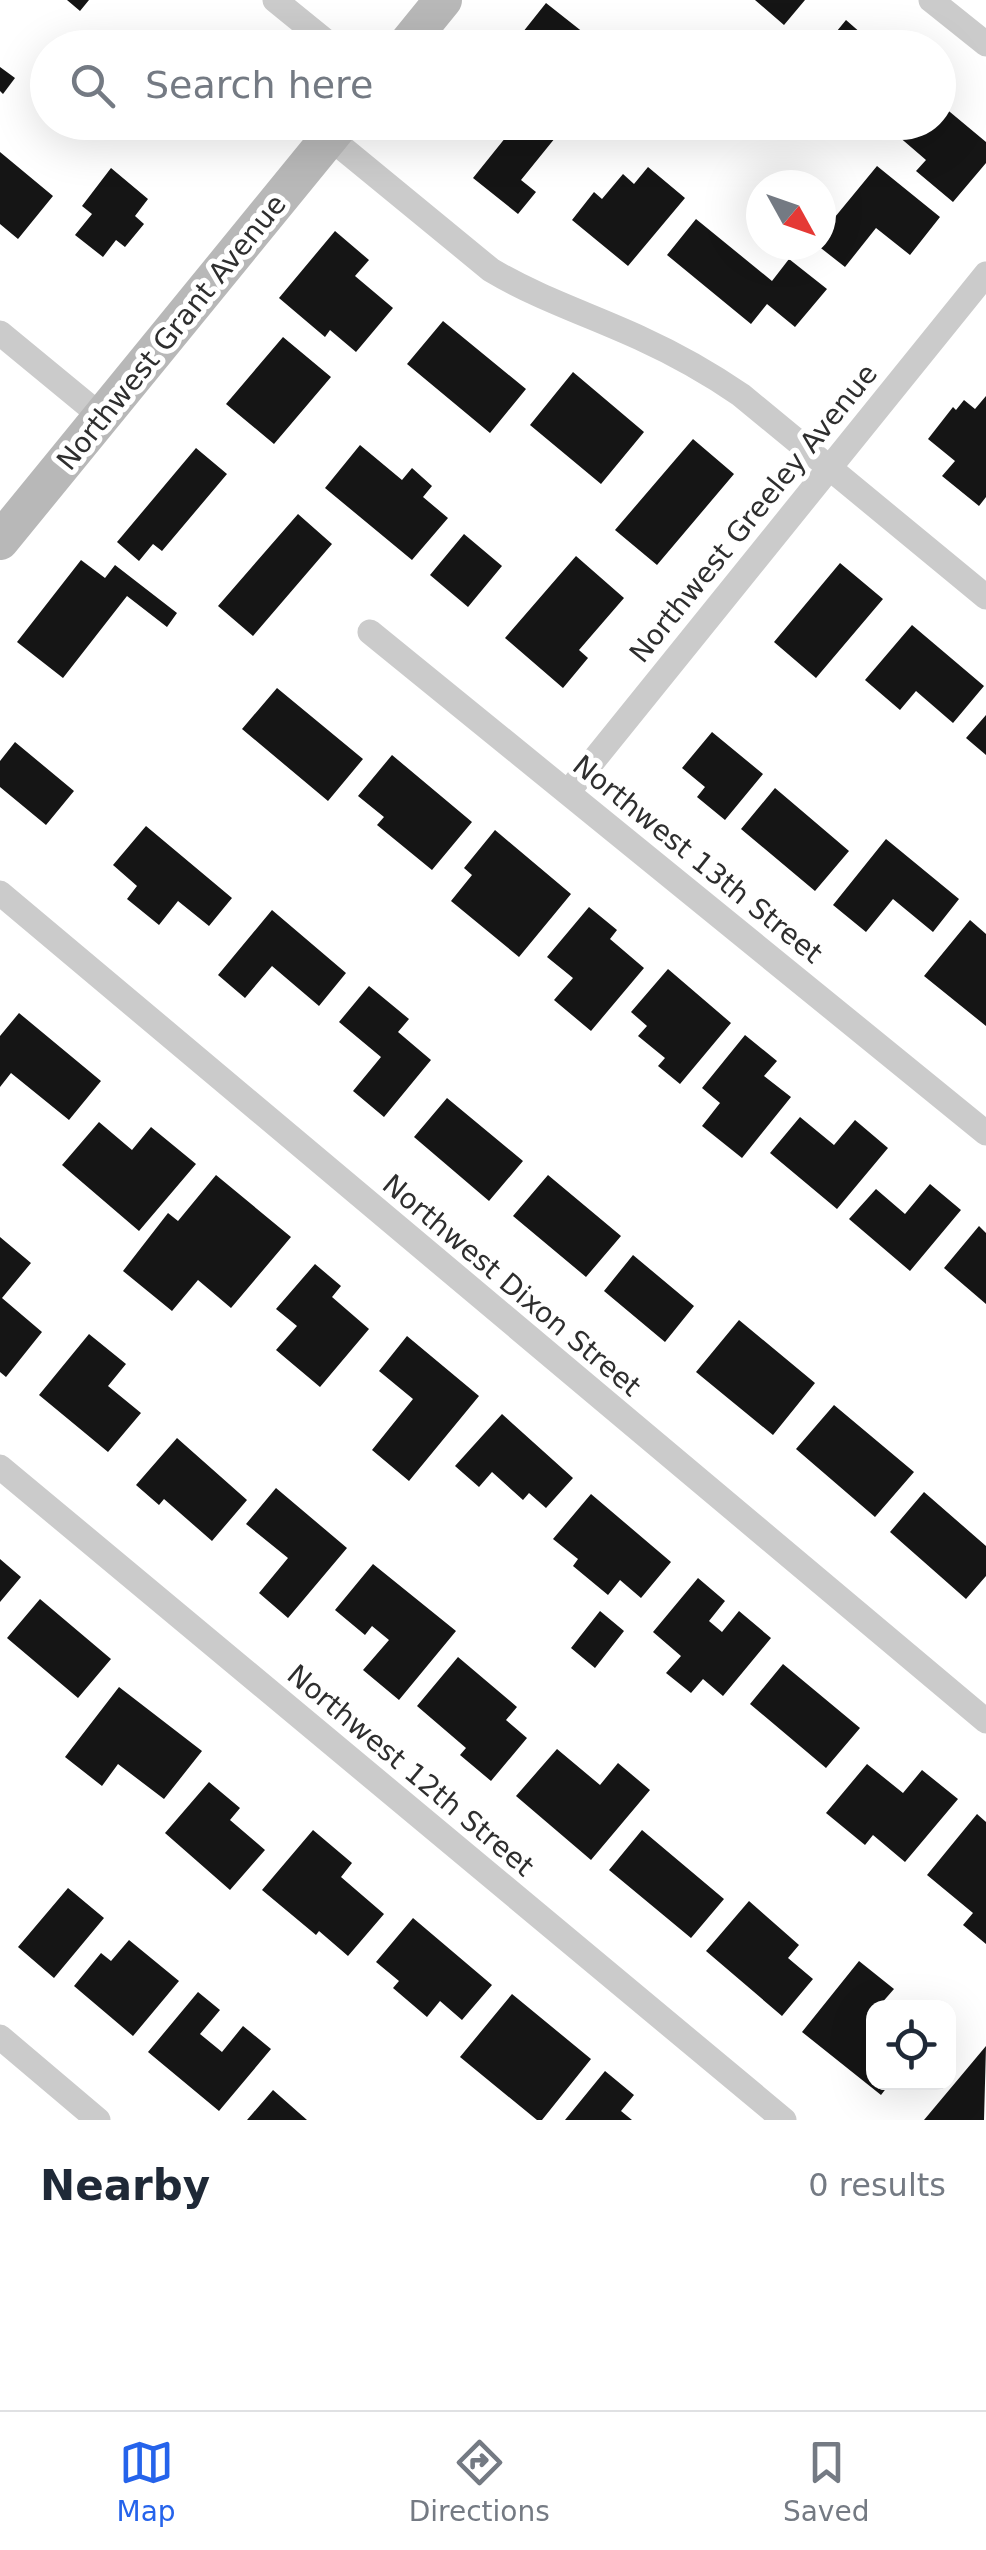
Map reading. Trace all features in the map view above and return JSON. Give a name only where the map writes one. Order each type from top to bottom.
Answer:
[{"type":"main road","points":[[419,30],[443,0]]},
{"type":"main road","name":"Northwest Grant Avenue","points":[[0,541],[328,140]]},
{"type":"street","points":[[275,0],[312,30]]},
{"type":"street","points":[[931,0],[986,44]]},
{"type":"street","points":[[347,140],[491,270],[519,287],[701,368],[742,395],[986,596]]},
{"type":"street","name":"Northwest Greeley Avenue","points":[[568,792],[986,274]]},
{"type":"street","points":[[0,333],[102,417]]},
{"type":"street","name":"Northwest 13th Street","points":[[370,632],[986,1134]]},
{"type":"street","name":"Northwest Dixon Street","points":[[0,893],[986,1722]]},
{"type":"street","name":"Northwest 12th Street","points":[[0,1467],[784,2120]]},
{"type":"street","points":[[0,2037],[98,2120]]},
{"type":"building","points":[[67,0],[89,0],[80,11]]},
{"type":"building","points":[[755,0],[805,0],[784,25]]},
{"type":"building","points":[[546,3],[580,30],[525,30]]},
{"type":"building","points":[[846,20],[857,30],[838,30]]},
{"type":"building","points":[[0,67],[15,78],[3,94],[0,91]]},
{"type":"building","points":[[956,117],[986,142],[986,163],[953,202],[916,171],[926,160],[903,140],[956,140]]},
{"type":"building","points":[[504,140],[553,140],[521,180],[536,192],[518,214],[473,178]]},
{"type":"building","points":[[0,152],[53,196],[18,239],[0,224]]},
{"type":"building","points":[[877,166],[940,217],[910,255],[876,228],[845,267],[836,260],[836,216]]},
{"type":"building","points":[[648,167],[685,198],[628,266],[572,220],[594,192],[602,199],[623,174],[634,184]]},
{"type":"building","points":[[111,168],[148,199],[135,216],[144,224],[125,247],[116,240],[103,257],[75,235],[92,214],[82,206]]},
{"type":"building","points":[[696,219],[772,281],[790,260],[827,289],[795,327],[767,304],[751,324],[667,255]]},
{"type":"building","points":[[335,231],[369,260],[355,276],[393,308],[356,352],[330,330],[325,337],[279,298]]},
{"type":"building","points":[[443,321],[526,389],[490,433],[407,364]]},
{"type":"building","points":[[283,337],[331,377],[274,444],[226,404]]},
{"type":"building","points":[[573,372],[644,432],[601,484],[530,425]]},
{"type":"building","points":[[986,396],[986,497],[979,506],[942,476],[955,461],[928,439],[953,407],[956,410],[964,400],[975,409]]},
{"type":"building","points":[[693,439],[734,474],[657,565],[615,530]]},
{"type":"building","points":[[360,445],[402,480],[412,468],[432,486],[423,497],[448,518],[412,560],[325,488]]},
{"type":"building","points":[[196,448],[227,474],[162,551],[153,544],[139,561],[117,542]]},
{"type":"building","points":[[298,514],[332,544],[253,636],[218,606]]},
{"type":"building","points":[[464,534],[502,566],[468,607],[430,575]]},
{"type":"building","points":[[576,556],[624,598],[579,650],[588,658],[563,688],[505,638]]},
{"type":"building","points":[[81,560],[105,578],[115,565],[177,613],[167,627],[127,596],[63,678],[17,642]]},
{"type":"building","points":[[840,563],[883,599],[816,678],[774,642]]},
{"type":"building","points":[[912,625],[984,686],[953,723],[916,691],[900,710],[865,680]]},
{"type":"building","points":[[277,688],[363,759],[328,801],[242,729]]},
{"type":"building","points":[[986,715],[986,755],[966,738]]},
{"type":"building","points":[[712,732],[763,774],[725,820],[697,797],[705,787],[682,768]]},
{"type":"building","points":[[15,742],[74,791],[46,825],[0,787],[0,761]]},
{"type":"building","points":[[392,755],[472,822],[432,870],[377,825],[384,817],[358,796]]},
{"type":"building","points":[[775,788],[849,851],[815,891],[741,829]]},
{"type":"building","points":[[146,826],[232,898],[209,926],[178,901],[159,925],[127,899],[137,886],[113,865]]},
{"type":"building","points":[[495,830],[571,894],[519,957],[451,901],[472,875],[464,868]]},
{"type":"building","points":[[886,839],[959,899],[933,932],[893,899],[866,932],[833,905]]},
{"type":"building","points":[[589,907],[617,930],[610,939],[644,968],[591,1031],[554,1000],[573,978],[547,957]]},
{"type":"building","points":[[272,910],[346,973],[319,1006],[272,966],[245,998],[218,975]]},
{"type":"building","points":[[970,920],[986,934],[986,1026],[924,976]]},
{"type":"building","points":[[668,969],[731,1023],[680,1084],[658,1066],[665,1058],[638,1036],[647,1026],[631,1012]]},
{"type":"building","points":[[369,986],[409,1019],[398,1032],[431,1060],[384,1117],[353,1091],[381,1057],[339,1022]]},
{"type":"building","points":[[19,1013],[101,1081],[69,1120],[11,1073],[0,1087],[0,1036]]},
{"type":"building","points":[[745,1035],[777,1061],[764,1076],[791,1097],[742,1158],[702,1126],[720,1103],[702,1088]]},
{"type":"building","points":[[447,1098],[523,1161],[489,1201],[414,1137]]},
{"type":"building","points":[[800,1117],[834,1145],[855,1120],[888,1148],[837,1209],[770,1153]]},
{"type":"building","points":[[99,1122],[132,1150],[151,1127],[196,1164],[139,1231],[62,1165]]},
{"type":"building","points":[[216,1175],[291,1237],[231,1308],[198,1280],[172,1311],[123,1271],[168,1213],[178,1221]]},
{"type":"building","points":[[548,1175],[621,1236],[586,1277],[513,1216]]},
{"type":"building","points":[[930,1184],[961,1210],[910,1271],[849,1219],[876,1189],[905,1214]]},
{"type":"building","points":[[979,1226],[986,1233],[986,1304],[944,1268]]},
{"type":"building","points":[[0,1237],[31,1263],[2,1298],[42,1332],[6,1377],[0,1372]]},
{"type":"building","points":[[633,1255],[694,1306],[665,1342],[604,1291]]},
{"type":"building","points":[[315,1264],[341,1286],[332,1297],[369,1329],[320,1387],[276,1350],[297,1326],[276,1309]]},
{"type":"building","points":[[739,1320],[815,1383],[773,1435],[696,1372]]},
{"type":"building","points":[[89,1334],[126,1364],[108,1386],[141,1413],[108,1452],[39,1395]]},
{"type":"building","points":[[407,1336],[479,1396],[409,1481],[372,1450],[413,1399],[379,1371]]},
{"type":"building","points":[[834,1405],[914,1472],[875,1517],[796,1449]]},
{"type":"building","points":[[502,1414],[573,1478],[546,1508],[529,1493],[523,1500],[492,1472],[479,1487],[455,1466]]},
{"type":"building","points":[[177,1438],[247,1500],[212,1541],[164,1499],[159,1505],[136,1485]]},
{"type":"building","points":[[276,1488],[347,1548],[288,1618],[259,1593],[288,1558],[246,1524]]},
{"type":"building","points":[[924,1492],[986,1546],[986,1576],[966,1599],[890,1532]]},
{"type":"building","points":[[591,1494],[671,1562],[641,1598],[620,1580],[608,1595],[573,1566],[578,1559],[553,1539]]},
{"type":"building","points":[[0,1559],[21,1577],[0,1602]]},
{"type":"building","points":[[373,1564],[456,1631],[399,1700],[363,1670],[389,1640],[372,1626],[365,1635],[335,1610]]},
{"type":"building","points":[[698,1578],[725,1601],[709,1621],[722,1632],[739,1611],[771,1638],[723,1696],[703,1679],[691,1693],[666,1673],[681,1656],[653,1632]]},
{"type":"building","points":[[40,1599],[111,1659],[78,1698],[7,1638]]},
{"type":"building","points":[[600,1611],[624,1631],[595,1668],[571,1648]]},
{"type":"building","points":[[458,1657],[517,1707],[506,1720],[527,1738],[491,1781],[460,1755],[466,1748],[417,1706]]},
{"type":"building","points":[[783,1664],[860,1728],[826,1768],[750,1704]]},
{"type":"building","points":[[119,1687],[202,1751],[164,1799],[118,1764],[102,1786],[65,1757]]},
{"type":"building","points":[[557,1749],[600,1785],[618,1763],[650,1790],[591,1860],[516,1796]]},
{"type":"building","points":[[867,1764],[903,1793],[922,1770],[958,1799],[905,1862],[873,1835],[865,1845],[826,1813]]},
{"type":"building","points":[[209,1782],[240,1808],[230,1820],[265,1850],[230,1890],[165,1833]]},
{"type":"building","points":[[977,1814],[986,1822],[986,1944],[963,1925],[973,1913],[927,1875]]},
{"type":"building","points":[[313,1830],[352,1863],[341,1877],[384,1914],[348,1956],[262,1890]]},
{"type":"building","points":[[642,1830],[724,1899],[691,1938],[609,1870]]},
{"type":"building","points":[[68,1888],[104,1918],[54,1978],[18,1947]]},
{"type":"building","points":[[749,1901],[799,1945],[788,1958],[813,1979],[782,2016],[706,1951]]},
{"type":"building","points":[[413,1918],[492,1985],[462,2020],[440,2001],[427,2017],[393,1988],[399,1981],[376,1962]]},
{"type":"building","points":[[129,1940],[179,1981],[133,2036],[74,1986],[101,1953],[111,1961]]},
{"type":"building","points":[[859,1961],[894,1989],[884,2000],[866,2000],[866,2083],[802,2032]]},
{"type":"building","points":[[198,1992],[220,2010],[200,2034],[222,2052],[243,2026],[271,2049],[219,2111],[148,2052]]},
{"type":"building","points":[[512,1994],[591,2059],[542,2120],[537,2120],[460,2057]]},
{"type":"building","points":[[986,2046],[984,2120],[924,2120],[949,2090],[956,2090],[956,2082]]},
{"type":"building","points":[[605,2071],[634,2095],[621,2111],[632,2120],[565,2120]]},
{"type":"building","points":[[273,2090],[307,2120],[247,2120]]}]
